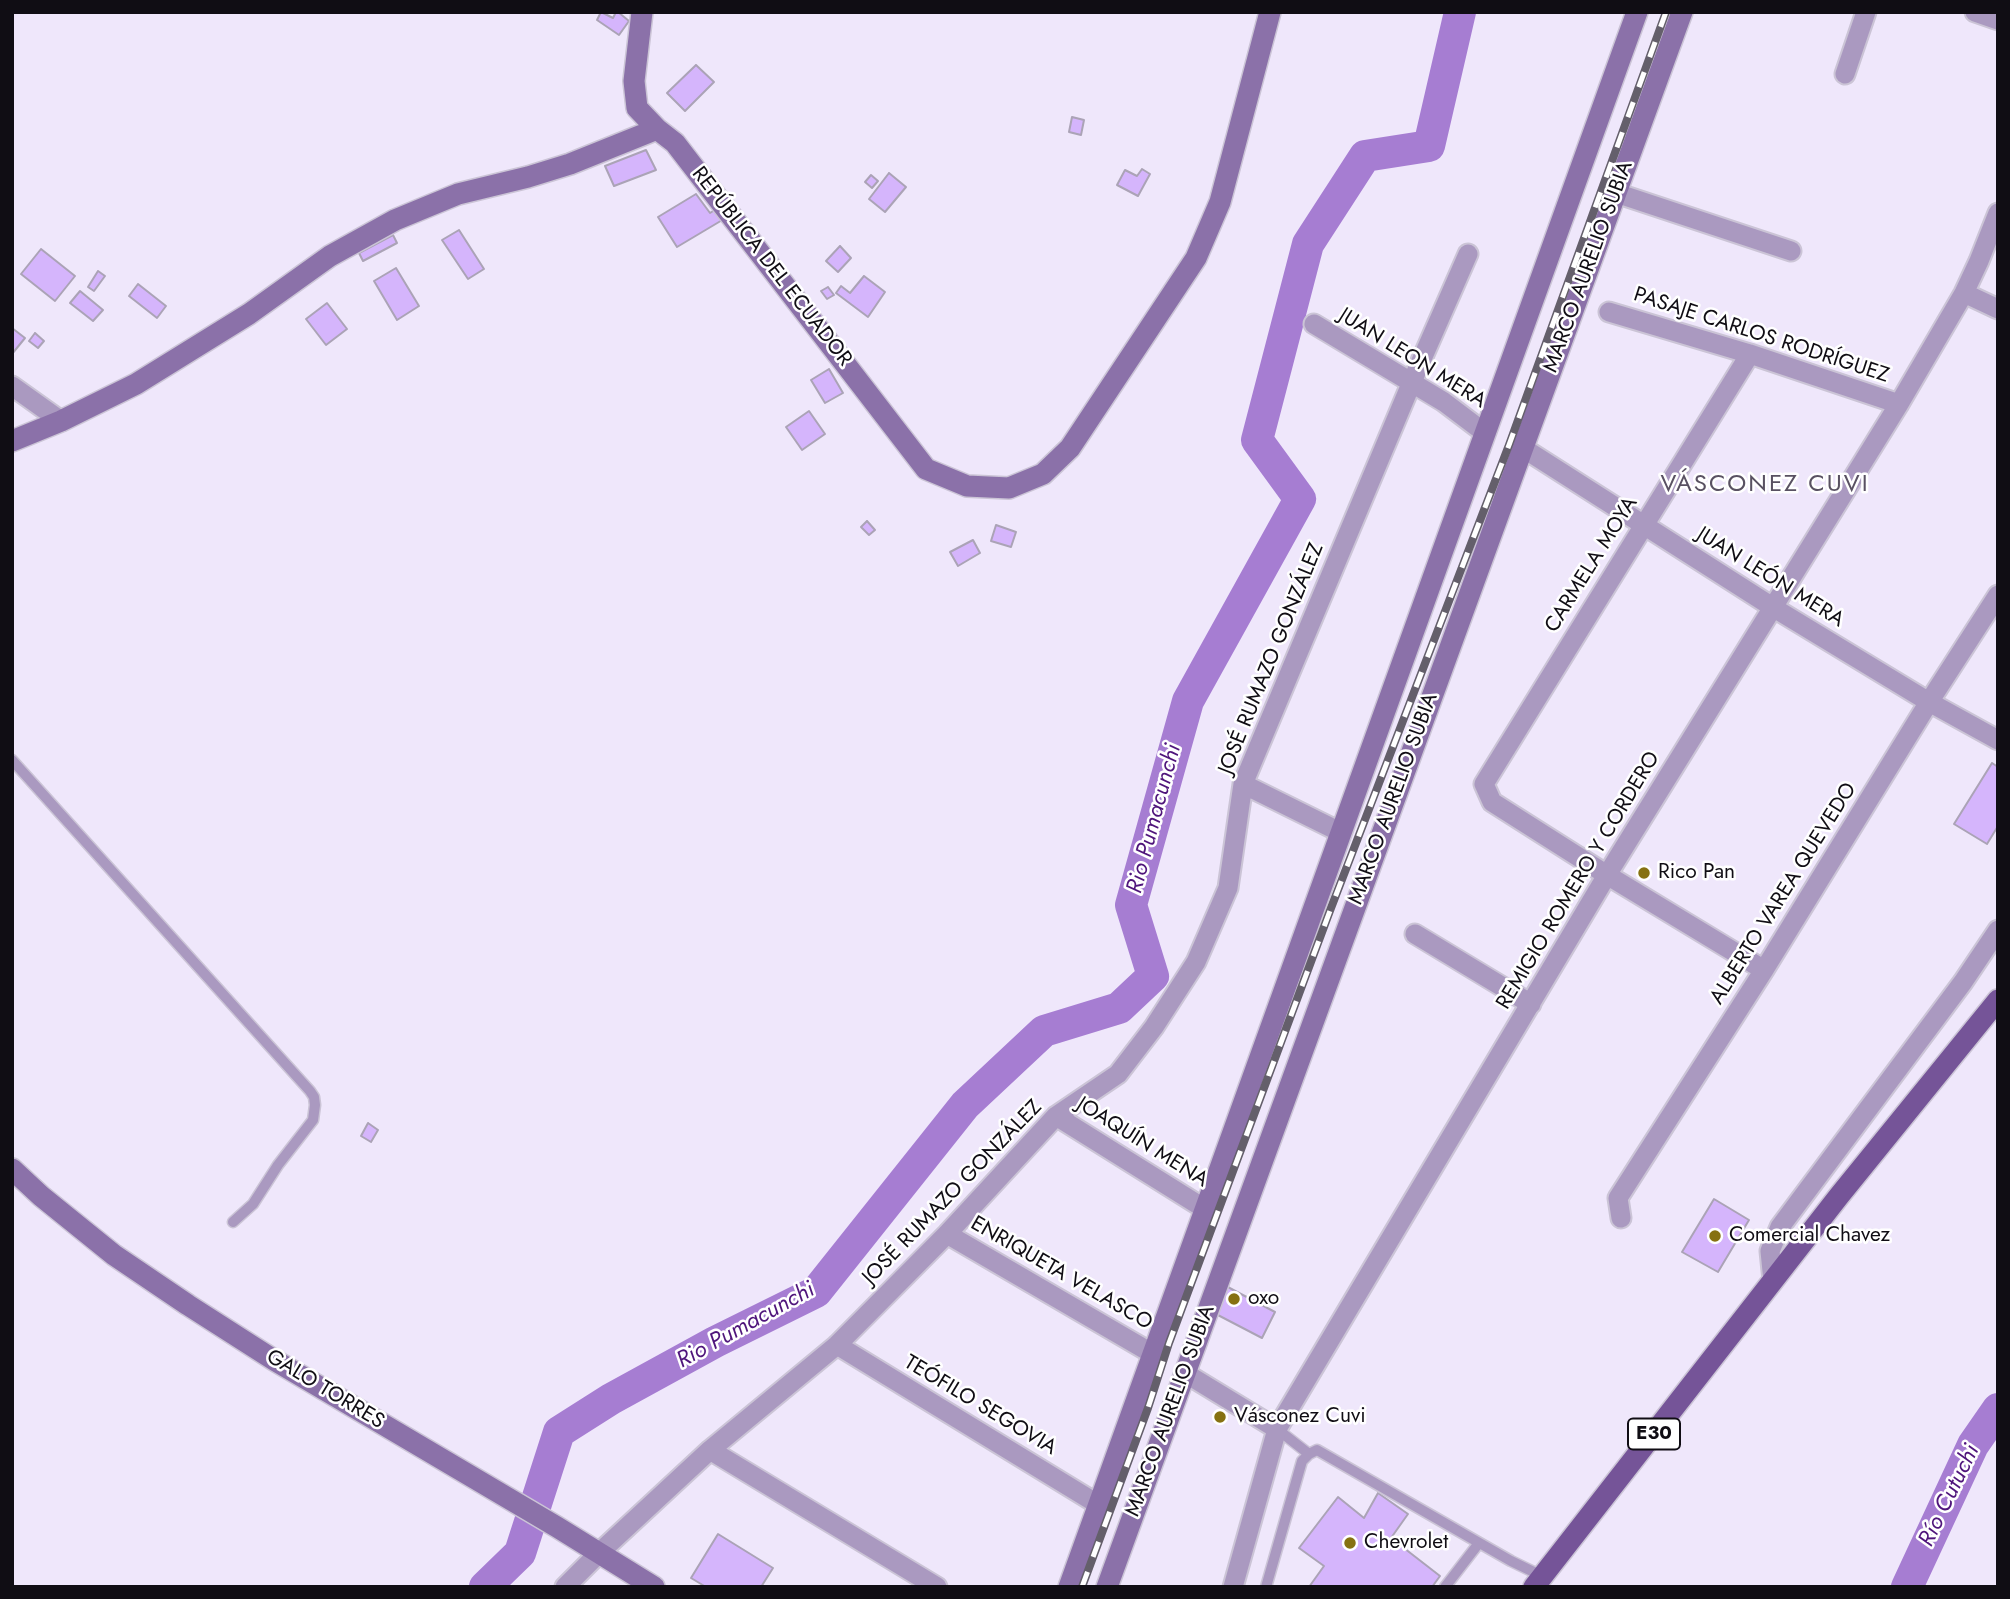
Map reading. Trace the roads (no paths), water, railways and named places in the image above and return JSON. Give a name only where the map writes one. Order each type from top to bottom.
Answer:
[{"type":"main road","name":"REPÚBLICA DEL ECUADOR","points":[[642,12],[634,81],[636,108],[657,130],[675,143],[926,469],[967,486],[1009,488],[1043,474],[1070,448],[1196,258],[1220,202],[1270,12]]},
{"type":"main road","name":"MARCO AURELIO SUBIA","points":[[1069,1587],[1637,12]]},
{"type":"main road","name":"MARCO AURELIO SUBIA","points":[[1107,1587],[1682,12]]},
{"type":"main road","points":[[12,441],[61,421],[136,384],[249,314],[330,256],[395,220],[458,194],[570,164],[657,130]]},
{"type":"main road","name":"E30","points":[[1539,1581],[1839,1196],[1998,1000]]},
{"type":"main road","name":"GALO TORRES","points":[[12,1170],[114,1255],[274,1360],[654,1587]]},
{"type":"street","points":[[1845,74],[1866,12]]},
{"type":"street","points":[[1975,12],[1998,20]]},
{"type":"street","points":[[1616,192],[1791,251]]},
{"type":"street","name":"REMIGIO ROMERO Y CORDERO","points":[[1233,1587],[1277,1429],[1607,875],[1899,404],[1964,293],[1998,213]]},
{"type":"street","name":"JOSÉ RUMAZO GONZÁLEZ","points":[[565,1587],[710,1450],[837,1345],[947,1234],[1056,1116],[1118,1074],[1154,1027],[1196,962],[1228,888],[1243,784],[1468,254]]},
{"type":"street","points":[[1979,261],[1998,270]]},
{"type":"street","points":[[1964,293],[1998,309]]},
{"type":"street","name":"PASAJE CARLOS RODRÍGUEZ","points":[[1609,312],[1750,354],[1899,404]]},
{"type":"street","name":"JUAN LEON MERA","points":[[1314,324],[1444,402],[1485,433]]},
{"type":"street","name":"CARMELA MOYA","points":[[1607,875],[1492,802],[1484,784],[1750,354]]},
{"type":"street","points":[[12,386],[61,421]]},
{"type":"street","name":"JUAN LEÓN MERA","points":[[1523,448],[1774,608],[1929,702],[1998,740]]},
{"type":"street","name":"ALBERTO VAREA QUEVEDO","points":[[1621,1219],[1618,1198],[1998,595]]},
{"type":"street","points":[[1243,784],[1340,832]]},
{"type":"street","points":[[1607,875],[1764,970]]},
{"type":"street","points":[[1773,1281],[1770,1251],[1780,1227],[1963,982],[1998,930]]},
{"type":"street","points":[[1415,934],[1531,1004]]},
{"type":"street","name":"JOAQUÍN MENA","points":[[1056,1116],[1205,1209]]},
{"type":"street","name":"ENRIQUETA VELASCO","points":[[947,1234],[1153,1354]]},
{"type":"street","name":"TEÓFILO SEGOVIA","points":[[837,1345],[1099,1505]]},
{"type":"street","points":[[1185,1373],[1277,1429]]},
{"type":"street","points":[[710,1450],[937,1587]]},
{"type":"lane","points":[[12,760],[314,1097],[313,1120],[278,1165],[253,1204],[233,1222]]},
{"type":"lane","points":[[1277,1429],[1309,1454]]},
{"type":"lane","points":[[1266,1587],[1302,1461],[1317,1450],[1479,1543],[1539,1581]]},
{"type":"lane","points":[[1444,1587],[1479,1543]]},
{"type":"waterway","name":"Rio Pumacunchi","points":[[485,1587],[520,1553],[559,1432],[611,1399],[715,1342],[816,1292],[965,1105],[1044,1031],[1119,1008],[1153,976],[1131,905],[1188,701],[1300,499],[1257,440],[1308,244],[1365,156],[1429,146],[1460,12]]},
{"type":"waterway","name":"Río Cutuchi","points":[[1907,1587],[1973,1445],[1998,1409]]},
{"type":"railway","points":[[1082,1587],[1169,1343],[1331,908],[1509,445],[1666,12]]},
{"type":"place","name":"Rico Pan","points":[[1644,873]]},
{"type":"place","name":"Comercial Chavez","points":[[1715,1236]]},
{"type":"place","name":"oxo","points":[[1234,1299]]},
{"type":"place","name":"Vásconez Cuvi","points":[[1220,1417]]},
{"type":"place","name":"Chevrolet","points":[[1350,1543]]},
{"type":"district","name":"VÁSCONEZ CUVI","points":[[1765,485]]}]
